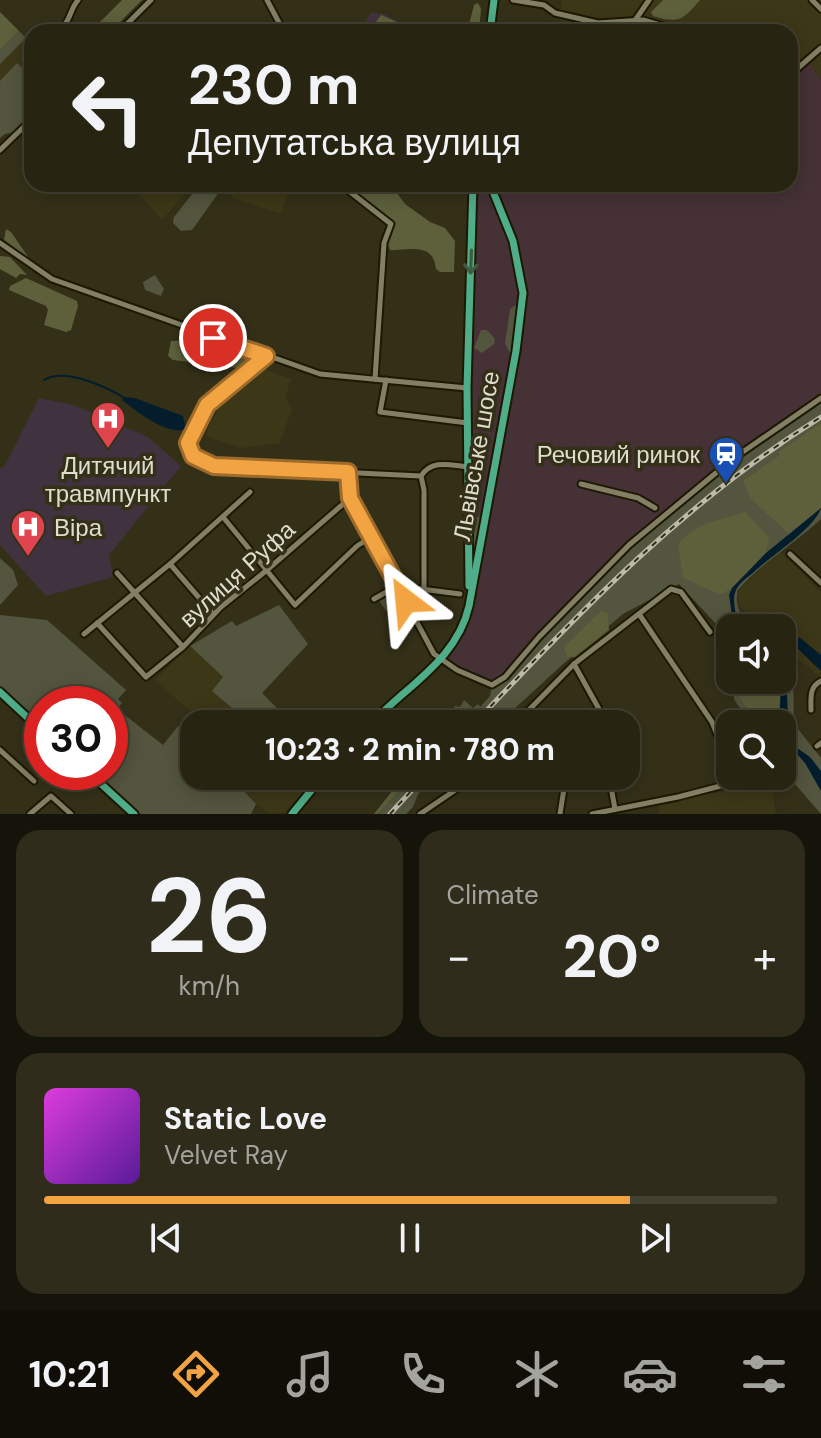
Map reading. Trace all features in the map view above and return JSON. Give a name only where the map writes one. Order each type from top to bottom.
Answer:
[{"type":"main road","points":[[491,24],[494,0]]},
{"type":"main road","name":"Львівське шосе","points":[[469,606],[467,388],[474,192]]},
{"type":"main road","name":"Львівське шосе","points":[[469,606],[516,351],[523,293],[513,241],[493,192]]},
{"type":"main road","points":[[468,517],[480,516],[486,511]]},
{"type":"main road","points":[[386,710],[441,659],[460,634],[469,606]]},
{"type":"main road","points":[[0,692],[24,714]]},
{"type":"main road","points":[[108,790],[134,814]]},
{"type":"main road","points":[[292,814],[312,790]]},
{"type":"main road","points":[[299,814],[300,804]]},
{"type":"street","points":[[66,24],[71,7],[78,0]]},
{"type":"street","points":[[127,24],[151,0]]},
{"type":"street","points":[[267,0],[280,24]]},
{"type":"street","points":[[513,0],[544,5],[555,13],[598,23],[621,23],[636,19],[654,24]]},
{"type":"street","points":[[636,19],[649,0]]},
{"type":"street","points":[[812,0],[821,9]]},
{"type":"street","points":[[798,68],[821,48]]},
{"type":"street","points":[[0,150],[24,127]]},
{"type":"street","points":[[350,192],[391,224],[384,243],[375,379]]},
{"type":"street","points":[[0,243],[55,280],[320,374],[467,388]]},
{"type":"street","points":[[266,356],[207,405],[188,443],[193,456],[214,466],[421,476]]},
{"type":"street","points":[[386,380],[380,412],[468,423]]},
{"type":"street","points":[[348,472],[350,498],[434,654],[478,680],[496,684],[629,545],[716,472],[821,398]]},
{"type":"street","points":[[424,589],[424,490],[421,476],[433,464],[468,467]]},
{"type":"street","points":[[581,484],[638,498],[655,508]]},
{"type":"street","points":[[84,634],[135,594],[250,492]]},
{"type":"street","name":"вулиця Руфа","points":[[97,623],[146,677],[183,647],[213,614],[350,498]]},
{"type":"street","points":[[223,517],[295,605],[357,546],[371,537]]},
{"type":"street","points":[[790,554],[821,583]]},
{"type":"street","points":[[170,564],[213,614]]},
{"type":"street","points":[[117,573],[183,647]]},
{"type":"street","points":[[374,599],[397,586],[460,594]]},
{"type":"street","points":[[529,710],[574,664],[674,589],[681,592],[710,632]]},
{"type":"street","points":[[639,614],[716,732]]},
{"type":"street","points":[[574,664],[599,710]]},
{"type":"street","points":[[811,710],[812,690],[821,681]]},
{"type":"street","points":[[0,750],[24,772]]},
{"type":"street","points":[[592,814],[678,797],[716,784]]},
{"type":"street","points":[[420,814],[455,790]]},
{"type":"street","points":[[560,814],[564,790]]},
{"type":"street","points":[[612,790],[615,809]]},
{"type":"street","points":[[30,814],[51,796],[71,814]]},
{"type":"shaded area","points":[[562,0],[821,0],[821,80],[809,62],[798,72],[798,24],[559,24]]},
{"type":"shaded area","points":[[0,12],[24,36],[24,113],[0,138]]},
{"type":"shaded area","points":[[370,13],[384,14],[402,24],[364,24]]},
{"type":"shaded area","name":"Речовий ринок","points":[[809,62],[821,80],[821,396],[733,456],[627,544],[505,677],[492,685],[444,661],[463,636],[472,596],[469,388],[475,192],[798,192],[798,72]]},
{"type":"shaded area","points":[[136,192],[187,192],[162,220]]},
{"type":"shaded area","points":[[231,192],[288,192],[281,214],[232,198]]},
{"type":"shaded area","points":[[261,368],[291,379],[285,397],[292,408],[280,443],[240,448],[206,436],[210,422],[234,390]]},
{"type":"shaded area","points":[[39,398],[73,405],[148,437],[181,466],[109,555],[113,577],[46,596],[0,545],[0,468],[4,467]]},
{"type":"shaded area","points":[[780,551],[821,592],[821,678],[796,657],[796,614],[748,614],[738,605],[739,590]]},
{"type":"shaded area","points":[[190,646],[224,678],[238,710],[189,710],[155,680]]},
{"type":"shaded area","points":[[242,790],[304,790],[286,812],[270,814]]},
{"type":"shaded area","points":[[730,790],[772,790],[776,814],[660,814],[658,804]]},
{"type":"green space","points":[[122,0],[142,0],[118,24],[98,24]]},
{"type":"green space","points":[[663,0],[700,0],[685,16],[669,20],[653,16],[651,12]]},
{"type":"green space","points":[[478,3],[481,9],[480,24],[469,24],[474,5]]},
{"type":"green space","points":[[0,12],[19,31],[0,50]]},
{"type":"green space","points":[[381,15],[398,24],[375,24]]},
{"type":"green space","points":[[19,31],[24,36],[24,40],[0,64],[0,50]]},
{"type":"green space","points":[[17,63],[24,70],[24,123],[15,132],[0,138],[0,81]]},
{"type":"green space","points":[[194,192],[217,192],[192,230],[181,231],[173,223],[174,217]]},
{"type":"green space","points":[[353,192],[396,192],[405,204],[430,222],[445,228],[455,241],[454,272],[436,269],[434,260],[426,251],[390,250],[388,244],[394,225]]},
{"type":"green space","points":[[6,229],[11,232],[31,261],[4,240]]},
{"type":"green space","points":[[0,256],[10,257],[27,275],[20,274],[16,278],[0,269]]},
{"type":"green space","points":[[155,275],[164,289],[161,296],[145,290],[143,282]]},
{"type":"green space","points":[[26,278],[77,301],[71,330],[66,332],[44,325],[48,310],[46,306],[9,290],[10,286]]},
{"type":"green space","points":[[517,304],[510,353],[505,344],[510,309]]},
{"type":"green space","points":[[481,330],[487,330],[495,339],[494,344],[482,353],[474,348]]},
{"type":"green space","points":[[171,341],[204,341],[255,360],[246,369],[173,360],[168,356]]},
{"type":"green space","points":[[821,398],[821,519],[738,590],[741,614],[716,614],[716,624],[679,584],[623,614],[513,710],[453,710],[455,706],[460,707],[464,700],[473,708],[478,704],[480,707],[490,696],[492,685],[629,545],[714,474]]},
{"type":"green space","points":[[821,423],[821,508],[790,535],[750,498],[743,481]]},
{"type":"green space","points":[[486,511],[469,606],[468,517],[480,517]]},
{"type":"green space","points":[[745,512],[769,537],[766,553],[732,588],[722,594],[683,578],[678,545],[684,538],[708,523]]},
{"type":"green space","points":[[0,558],[13,570],[18,585],[0,605]]},
{"type":"green space","points":[[395,588],[403,601],[386,611],[378,599]]},
{"type":"green space","points":[[279,605],[308,644],[262,693],[279,710],[234,710],[212,691],[223,677],[190,646],[232,621],[236,626]]},
{"type":"green space","points":[[601,611],[608,613],[609,630],[575,657],[567,657],[566,645]]},
{"type":"green space","points":[[0,615],[47,620],[121,686],[24,686],[24,708],[0,686]]},
{"type":"green space","points":[[734,694],[793,694],[794,710],[741,710]]},
{"type":"green space","points":[[739,694],[780,694],[779,710],[750,710]]},
{"type":"green space","points":[[128,718],[163,745],[178,726],[180,728],[180,790],[242,790],[256,804],[251,814],[141,814],[114,790],[128,790]]},
{"type":"green space","points":[[796,727],[821,758],[821,814],[796,785]]},
{"type":"green space","points":[[393,790],[400,790],[378,814],[374,814]]},
{"type":"green space","points":[[400,790],[422,790],[406,814],[378,814]]},
{"type":"water","points":[[124,397],[135,398],[183,416],[186,429],[172,429],[155,423],[122,400]]},
{"type":"water","points":[[821,508],[802,533],[737,587],[734,604],[736,614],[732,614],[729,595],[732,588],[766,553]]},
{"type":"water","points":[[799,637],[821,655],[821,671],[796,647]]},
{"type":"water","points":[[781,694],[787,694],[788,710],[780,710]]},
{"type":"water","points":[[796,746],[821,771],[821,791],[796,753]]},
{"type":"waterway","points":[[44,380],[74,377],[125,398]]},
{"type":"railway","points":[[487,710],[596,598],[680,521],[725,484],[821,417]]},
{"type":"railway","points":[[390,814],[412,790]]},
{"type":"place","name":"Дитячий травмпункт","points":[[108,450]]},
{"type":"place","name":"Речовий ринок","points":[[726,485]]},
{"type":"place","name":"Віра","points":[[28,558]]},
{"type":"route","points":[[213,338],[266,356],[207,405],[188,443],[193,456],[214,466],[348,472],[350,498],[406,601]]}]
